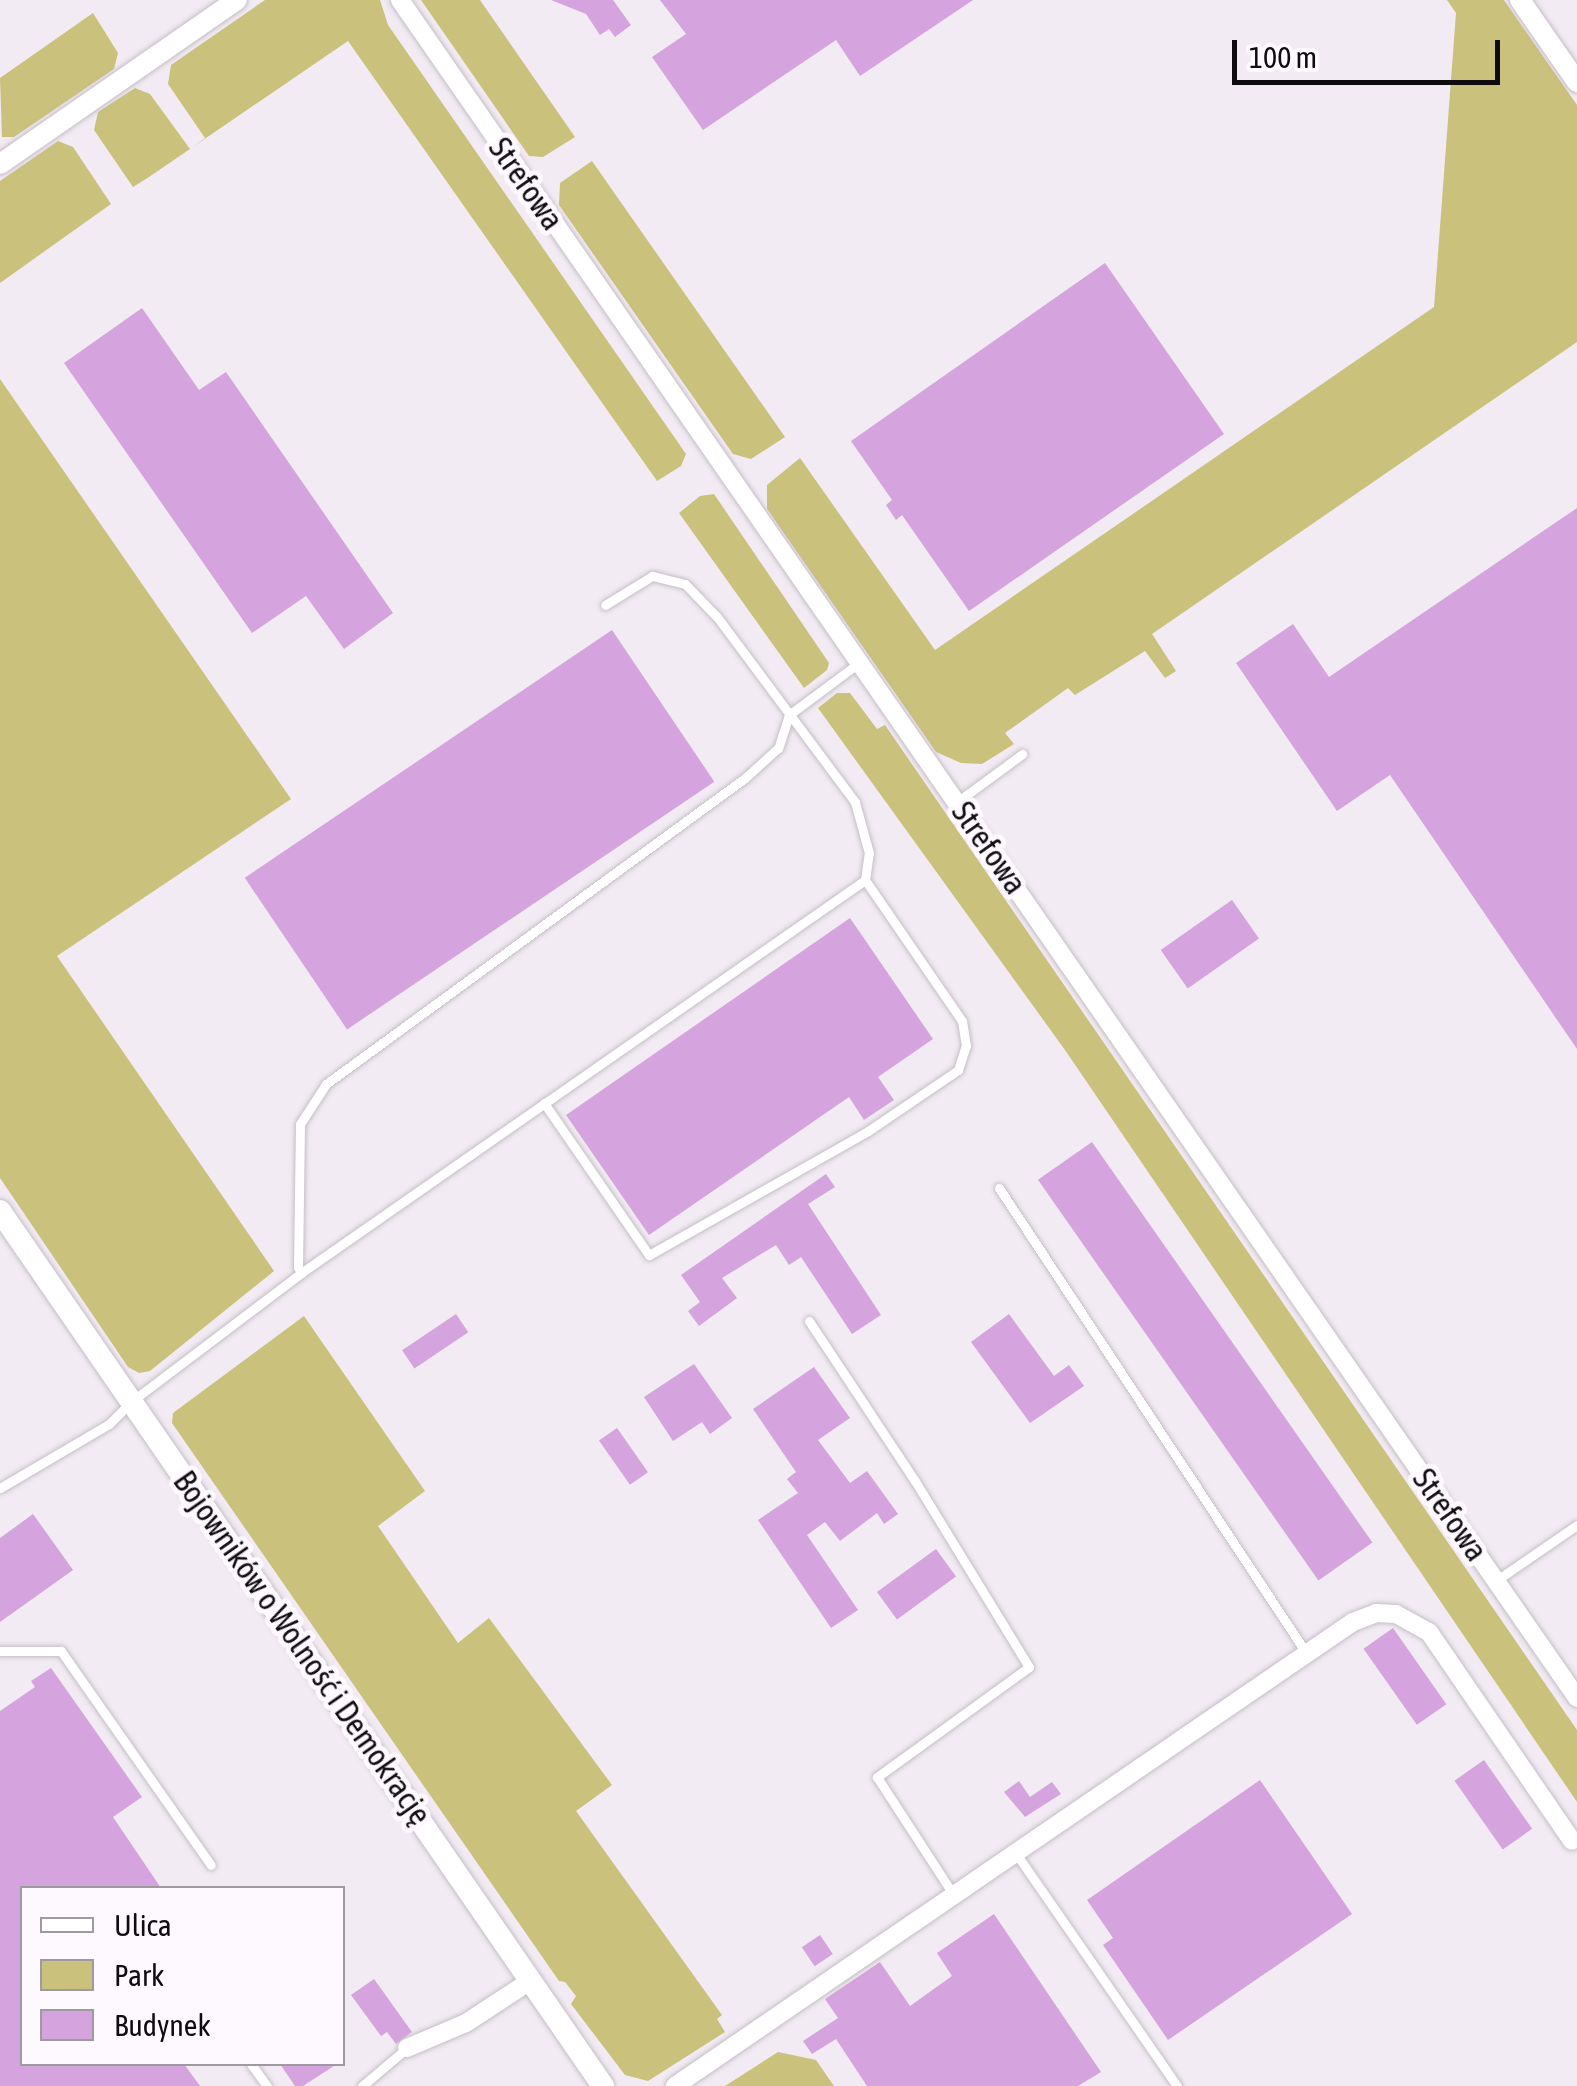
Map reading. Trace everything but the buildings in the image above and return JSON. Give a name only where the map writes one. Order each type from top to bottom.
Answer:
[{"type":"main road","name":"Bojowników o Wolność i Demokrację","points":[[0,1211],[603,2086]]},
{"type":"street","points":[[0,164],[237,0]]},
{"type":"street","name":"Strefowa","points":[[400,0],[1577,1698]]},
{"type":"street","points":[[1520,0],[1577,82]]},
{"type":"street","points":[[675,2086],[1353,1622],[1376,1613],[1396,1614],[1429,1632],[1572,1841]]},
{"type":"street","points":[[407,2048],[466,2022],[530,1981]]},
{"type":"lane","points":[[0,1488],[108,1424],[132,1401],[302,1272],[864,880],[869,853],[855,802],[717,617],[685,584],[652,576],[605,605]]},
{"type":"lane","points":[[302,1272],[298,1266],[300,1124],[326,1084],[744,778],[778,748],[789,715],[860,662]]},
{"type":"lane","points":[[957,802],[1022,754]]},
{"type":"lane","points":[[544,1104],[650,1255],[868,1131],[958,1070],[966,1046],[962,1021],[864,880]]},
{"type":"lane","points":[[998,1188],[1307,1654]]},
{"type":"lane","points":[[809,1322],[915,1480],[1029,1667],[876,1777],[953,1894]]},
{"type":"lane","points":[[1496,1581],[1577,1525]]},
{"type":"lane","points":[[0,1651],[61,1651],[211,1865]]},
{"type":"lane","points":[[1015,1852],[1177,2086]]},
{"type":"lane","points":[[362,2086],[407,2048]]},
{"type":"green space","points":[[265,0],[380,0],[388,25],[686,454],[681,466],[657,481],[348,41],[190,149],[205,138],[168,84],[171,65]]},
{"type":"green space","points":[[421,0],[480,0],[575,137],[543,157],[529,156]]},
{"type":"green space","points":[[1447,0],[1504,0],[1577,105],[1577,342],[1152,634],[1176,671],[1165,678],[1145,651],[1075,695],[1068,688],[1005,733],[1014,744],[982,764],[961,763],[936,752],[767,509],[767,485],[800,458],[935,650],[1434,307],[1456,13]]},
{"type":"green space","points":[[93,13],[118,53],[114,69],[14,137],[2,137],[0,78]]},
{"type":"green space","points":[[135,88],[150,94],[190,149],[133,187],[94,130],[98,112]]},
{"type":"green space","points":[[58,141],[73,147],[111,204],[0,283],[0,181]]},
{"type":"green space","points":[[592,161],[785,437],[751,459],[733,454],[559,205],[560,183]]},
{"type":"green space","points":[[0,379],[291,799],[57,956],[274,1271],[150,1371],[139,1373],[128,1367],[0,1178]]},
{"type":"green space","points":[[714,494],[829,663],[827,670],[804,688],[679,513],[700,496]]},
{"type":"green space","points":[[837,693],[850,693],[877,729],[885,725],[1577,1730],[1577,1802],[1065,1050],[818,708]]},
{"type":"green space","points":[[304,1316],[425,1491],[378,1526],[458,1643],[489,1618],[612,1785],[576,1811],[722,2015],[717,2019],[725,2032],[648,2081],[625,2075],[571,2004],[576,1996],[565,1982],[559,1981],[172,1423],[173,1413]]},
{"type":"green space","points":[[778,2052],[816,2060],[834,2086],[725,2086]]}]
